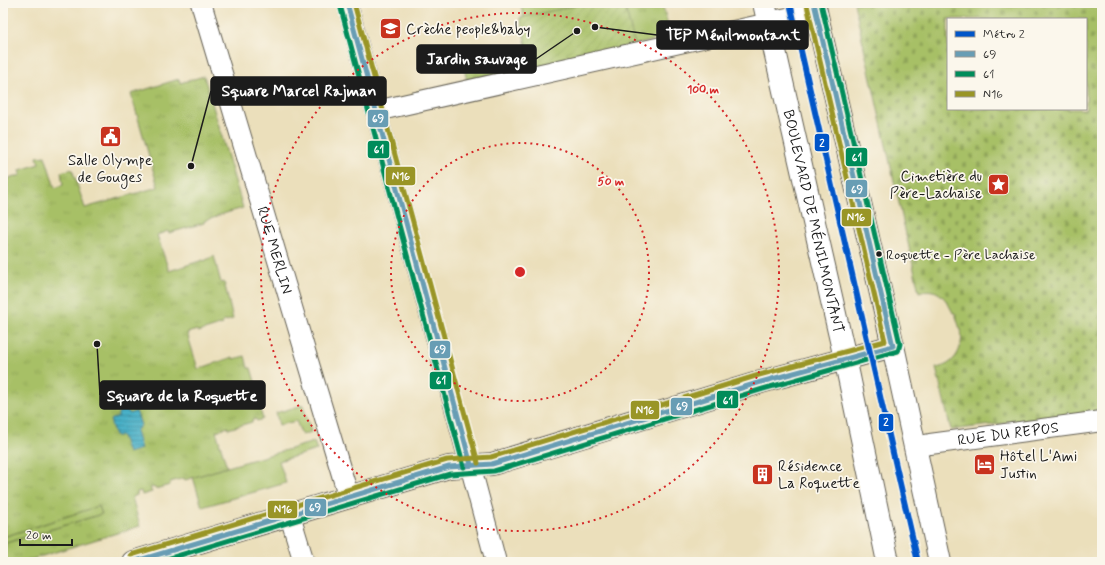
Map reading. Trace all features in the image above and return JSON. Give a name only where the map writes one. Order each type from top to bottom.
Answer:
[{"type":"main road","points":[[766,13],[815,8],[893,346],[940,562]]},
{"type":"main road","name":"BOULEVARD DE MÉNILMONTANT","points":[[766,13],[845,358],[888,562]]},
{"type":"main road","points":[[133,562],[166,557],[290,516],[450,467],[492,464],[845,358],[893,346]]},
{"type":"street","name":"RUE MERLIN","points":[[201,3],[349,498]]},
{"type":"street","points":[[346,3],[496,562]]},
{"type":"street","points":[[376,111],[766,13]]},
{"type":"street","name":"RUE DU REPOS","points":[[914,447],[1102,421]]},
{"type":"street","points":[[290,516],[304,562]]},
{"type":"green space","points":[[520,3],[662,3],[671,36],[635,45],[527,49],[520,18],[524,17]]},
{"type":"green space","points":[[587,3],[624,3],[635,45],[532,68],[520,18]]},
{"type":"green space","name":"Cimetière du Père-Lachaise","points":[[854,3],[1102,3],[1102,411],[951,430],[936,368],[949,363],[957,354],[960,348],[962,336],[961,329],[955,313],[953,313],[948,303],[941,295],[937,292],[919,292]]},
{"type":"green space","points":[[514,52],[518,71],[467,81],[464,69],[485,65],[484,59]]},
{"type":"green space","points":[[204,76],[243,208],[216,216],[204,221],[204,223],[157,235],[169,271],[203,260],[204,261],[214,256],[221,283],[224,282],[233,319],[222,322],[223,324],[198,332],[197,330],[187,333],[198,369],[233,357],[233,359],[245,356],[248,368],[251,368],[258,392],[255,393],[263,419],[257,421],[256,419],[252,420],[252,422],[216,431],[227,467],[185,480],[184,478],[170,482],[170,485],[155,489],[154,487],[150,488],[152,492],[142,495],[141,491],[137,492],[137,495],[132,497],[140,526],[23,562],[3,562],[3,544],[102,514],[99,506],[3,537],[3,180],[21,175],[20,170],[39,164],[37,157],[45,156],[55,188],[63,185],[61,172],[72,169],[85,208],[158,187],[131,94],[179,79],[180,83]]},
{"type":"green space","points":[[303,405],[311,432],[302,435],[296,421],[279,425],[276,413]]},
{"type":"green space","points":[[314,442],[317,450],[279,461],[286,483],[202,507],[193,477]]},
{"type":"green space","points":[[99,506],[102,514],[3,544],[3,537]]},
{"type":"water","points":[[122,410],[128,411],[130,414],[136,411],[141,425],[136,431],[141,449],[128,453],[122,436],[117,436],[114,434],[110,420],[118,417],[118,413]]},
{"type":"metro line","name":"2","points":[[790,3],[918,562]]},
{"type":"transit line","name":"69","points":[[347,3],[471,465]]},
{"type":"transit line","name":"N16","points":[[354,3],[478,463]]},
{"type":"transit line","name":"69","points":[[133,562],[449,467],[492,464],[761,382],[893,346],[814,3]]},
{"type":"transit line","name":"61","points":[[157,562],[450,474],[494,471],[763,389],[898,351],[900,344],[821,3]]},
{"type":"transit line","name":"61","points":[[340,5],[464,467]]},
{"type":"transit line","name":"N16","points":[[131,555],[447,460],[491,457],[759,375],[885,341],[807,5]]},
{"type":"place","name":"TEP Ménilmontant","points":[[595,27]]},
{"type":"place","name":"Crèche people&baby","points":[[391,29]]},
{"type":"place","name":"Jardin sauvage","points":[[577,31]]},
{"type":"place","name":"Salle Olympe de Gouges","points":[[110,137]]},
{"type":"place","name":"Square Marcel Rajman","points":[[191,166]]},
{"type":"place","name":"Cimetière du Père-Lachaise","points":[[998,185]]},
{"type":"place","name":"Roquette - Père Lachaise","points":[[879,254]]},
{"type":"place","name":"Square de la Roquette","points":[[97,344]]},
{"type":"place","name":"Hôtel L'Ami Justin","points":[[984,465]]},
{"type":"place","name":"Résidence La Roquette","points":[[762,475]]}]
